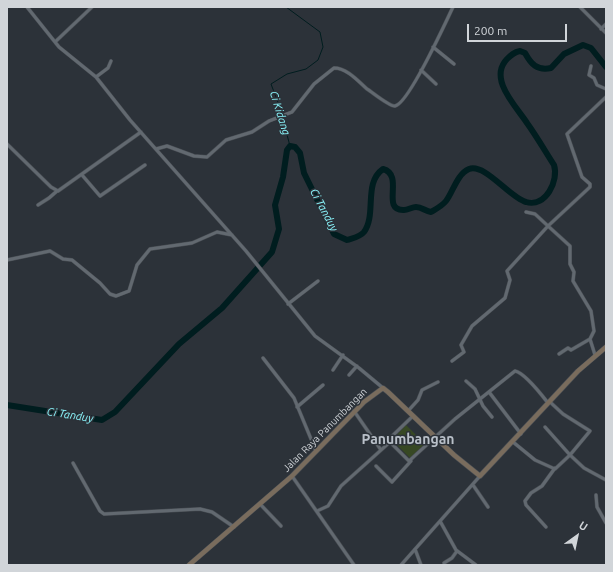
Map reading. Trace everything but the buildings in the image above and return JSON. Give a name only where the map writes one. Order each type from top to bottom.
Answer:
[{"type":"main road","points":[[480,476],[521,434],[549,402],[595,355],[606,346]]},
{"type":"main road","name":"Jalan Raya Panumbangan","points":[[189,565],[292,476],[354,411],[370,396],[382,388],[480,476]]},
{"type":"street","points":[[27,7],[55,42],[96,77],[141,132],[246,251],[319,340],[343,356],[382,388]]},
{"type":"street","points":[[55,42],[92,7]]},
{"type":"street","points":[[156,149],[167,146],[194,156],[207,157],[224,142],[259,129],[275,118],[289,114],[297,108],[323,75],[334,68],[343,70],[375,95],[395,106],[404,100],[453,7]]},
{"type":"street","points":[[580,7],[606,33]]},
{"type":"street","points":[[601,29],[606,24]]},
{"type":"street","points":[[433,47],[454,64]]},
{"type":"street","points":[[96,77],[108,68],[111,61]]},
{"type":"street","points":[[591,66],[589,75],[594,77],[597,85],[606,89]]},
{"type":"street","points":[[421,70],[436,84]]},
{"type":"street","points":[[452,361],[464,352],[461,346],[472,326],[505,298],[510,280],[507,271],[548,226],[590,187],[590,184],[582,177],[567,134],[606,97]]},
{"type":"street","points":[[38,205],[141,132]]},
{"type":"street","points":[[7,144],[57,191]]},
{"type":"street","points":[[82,175],[100,196],[145,165]]},
{"type":"street","points":[[526,212],[535,214],[570,246],[570,264],[574,272],[574,281],[591,312],[594,331],[590,339],[571,350],[568,348],[559,354]]},
{"type":"street","points":[[7,260],[50,251],[63,258],[72,260],[100,283],[110,294],[116,296],[125,294],[129,291],[137,265],[150,249],[192,243],[217,232],[232,235]]},
{"type":"street","points":[[288,304],[318,281]]},
{"type":"street","points":[[590,339],[595,355]]},
{"type":"street","points":[[333,370],[343,356]]},
{"type":"street","points":[[263,358],[286,387],[297,407],[316,451]]},
{"type":"street","points":[[349,375],[356,366]]},
{"type":"street","points":[[376,466],[392,482],[434,436],[516,371],[563,414],[590,431],[570,455],[556,468],[542,486],[531,493],[525,502],[546,527]]},
{"type":"street","points":[[466,381],[475,389],[492,417]]},
{"type":"street","points":[[408,411],[418,400],[422,390],[438,382]]},
{"type":"street","points":[[297,407],[323,385]]},
{"type":"street","points":[[489,392],[521,434]]},
{"type":"street","points":[[354,411],[381,450]]},
{"type":"street","points":[[316,511],[328,506],[341,486],[390,442],[389,439],[413,416]]},
{"type":"street","points":[[545,427],[584,468],[606,480]]},
{"type":"street","points":[[390,442],[407,460],[411,461]]},
{"type":"street","points":[[513,442],[535,460],[556,468]]},
{"type":"street","points":[[73,463],[100,510],[104,514],[200,509],[212,512],[234,526]]},
{"type":"street","points":[[292,476],[354,565]]},
{"type":"street","points":[[401,565],[480,476]]},
{"type":"street","points":[[473,485],[488,507]]},
{"type":"street","points":[[596,495],[597,507],[606,523]]},
{"type":"street","points":[[260,504],[280,526]]},
{"type":"street","points":[[440,521],[457,551],[476,565]]},
{"type":"street","points":[[415,549],[421,565]]},
{"type":"street","points":[[444,563],[452,558],[457,551]]},
{"type":"green space","points":[[406,425],[425,444],[410,458],[392,440]]},
{"type":"waterway","name":"Ci Kidang","points":[[286,7],[320,32],[323,47],[318,60],[306,69],[287,74],[271,84],[279,105],[290,146]]},
{"type":"waterway","name":"Ci Tanduy","points":[[7,405],[102,420],[115,412],[179,344],[222,308],[272,252],[279,229],[275,205],[283,177],[287,150],[290,146],[295,147],[300,153],[304,173],[334,234],[347,240],[360,235],[364,232],[368,225],[373,182],[383,169],[389,173],[392,178],[393,199],[394,205],[397,209],[407,210],[418,207],[431,212],[446,201],[461,175],[469,169],[482,171],[520,199],[533,203],[540,201],[545,197],[553,185],[555,178],[554,165],[506,92],[502,84],[502,67],[510,56],[520,51],[525,53],[535,66],[546,69],[551,68],[564,54],[583,45],[591,48],[606,67]]},
{"type":"district","name":"Panumbangan","points":[[408,439]]}]
